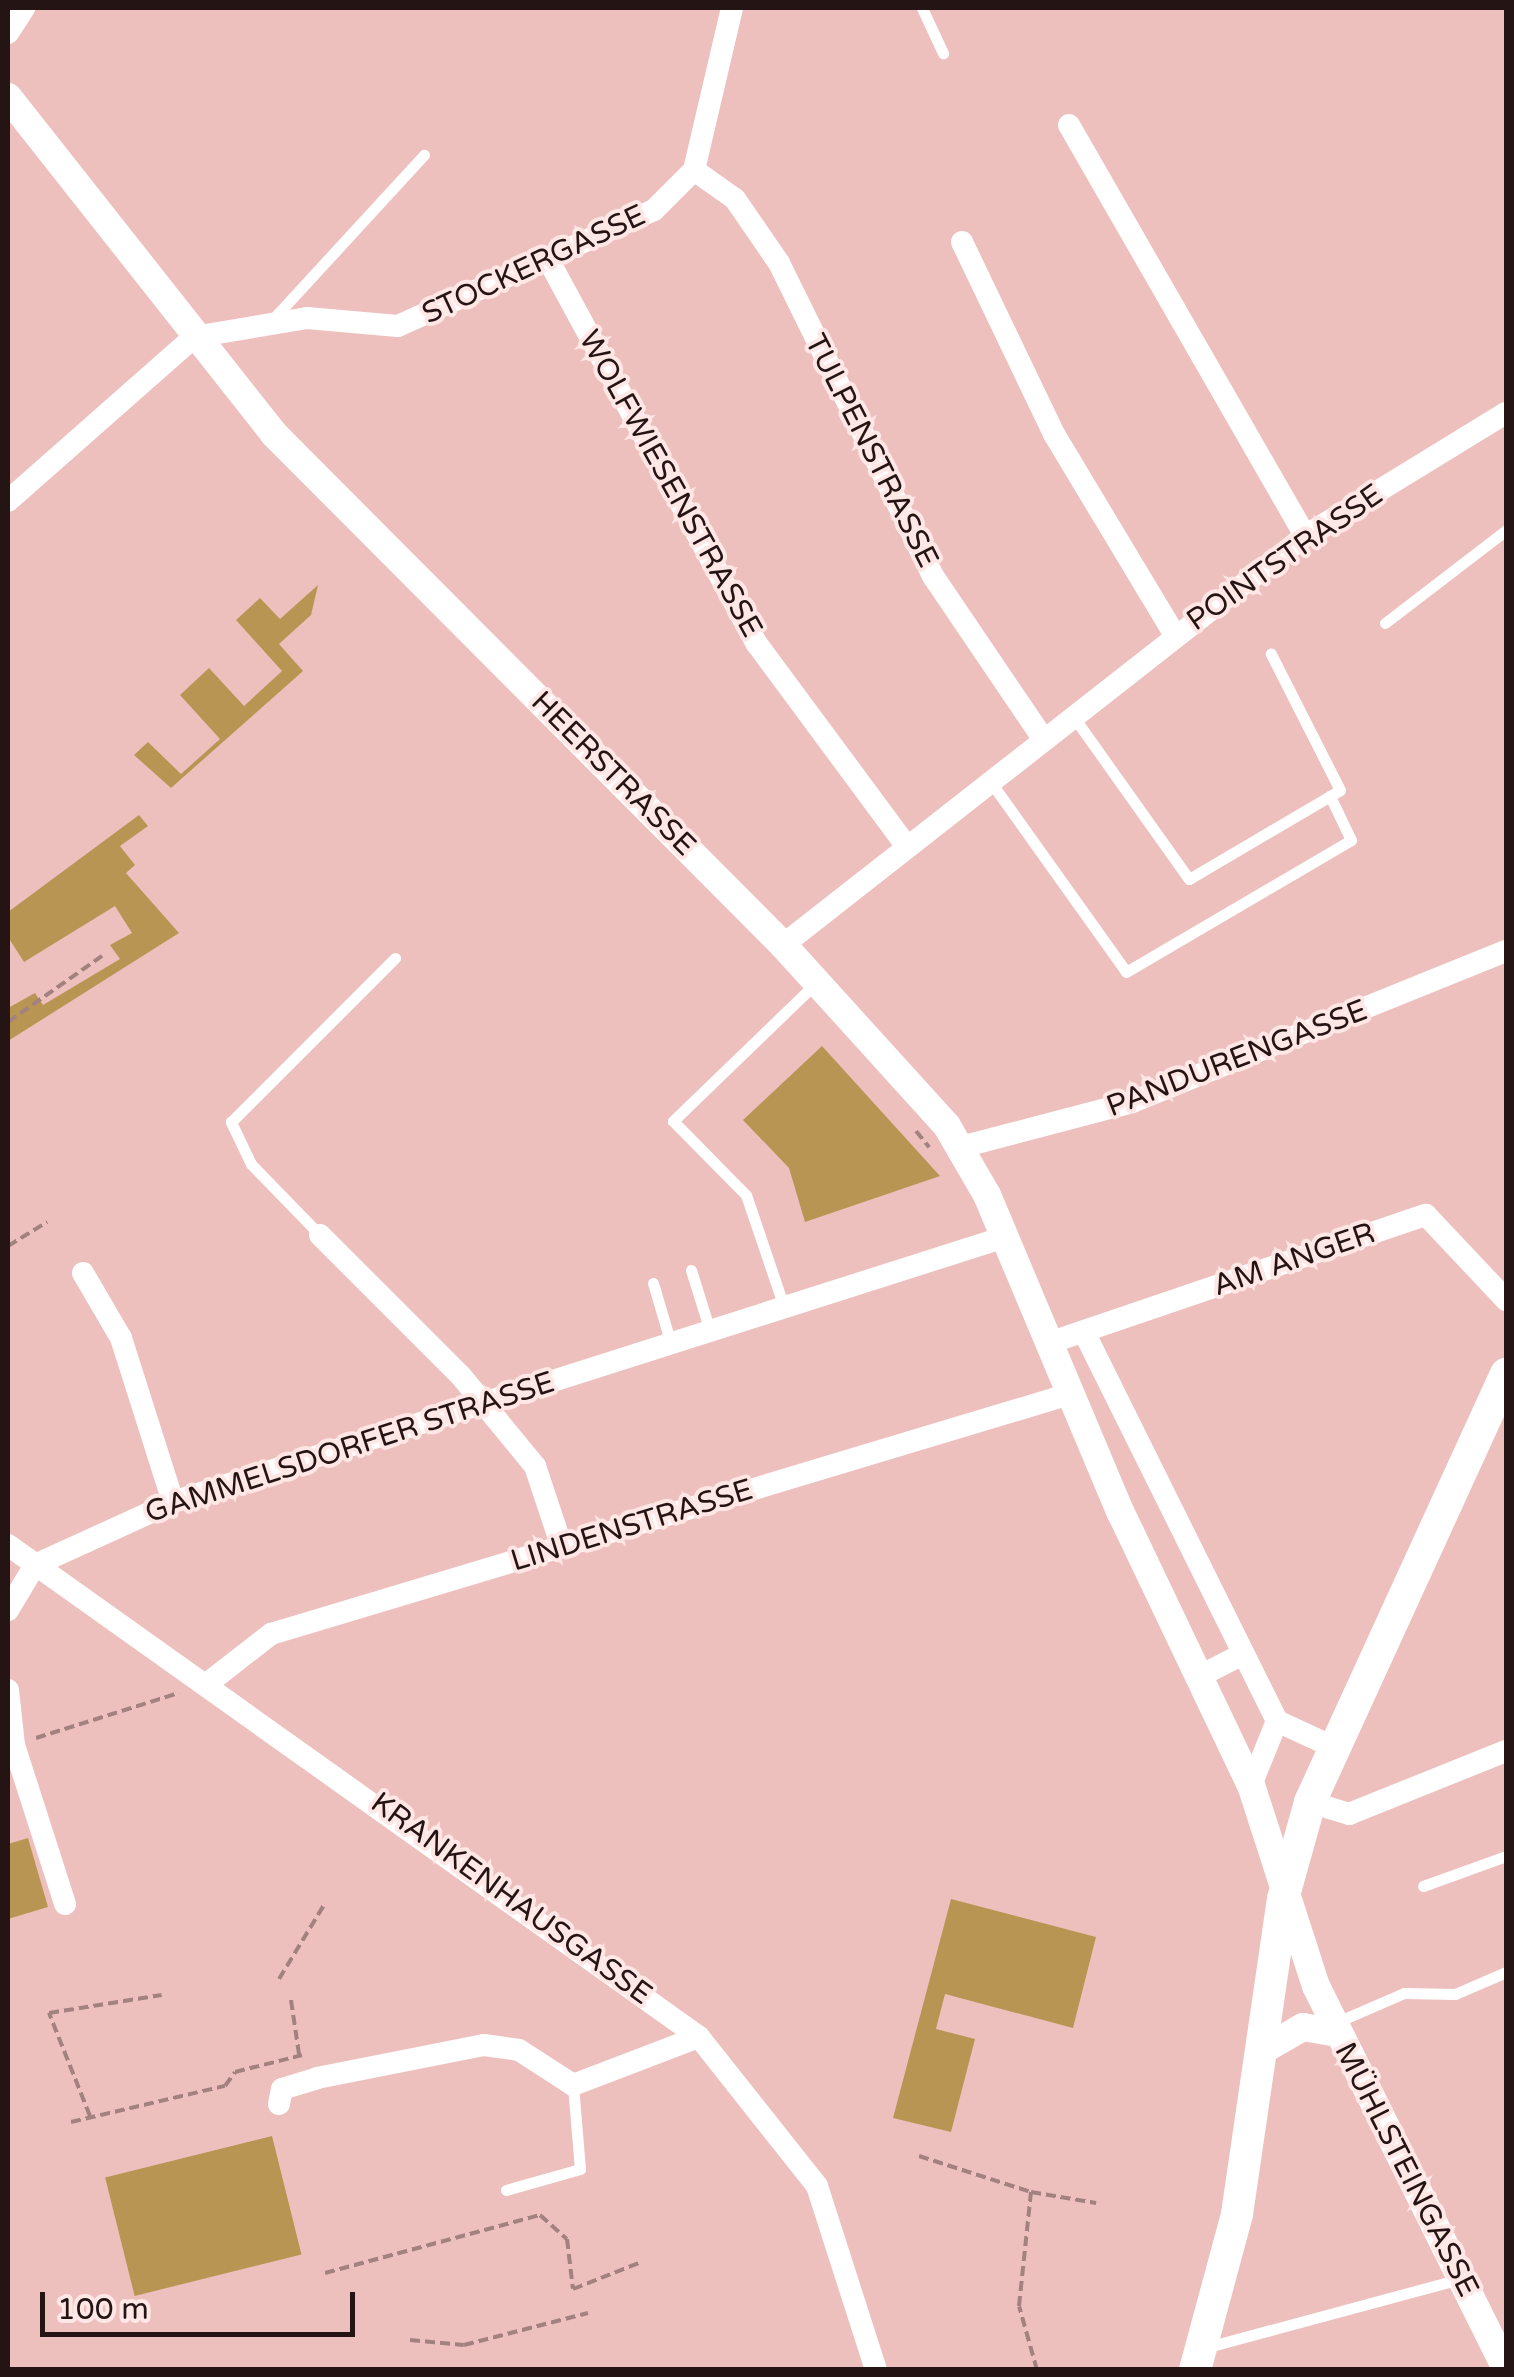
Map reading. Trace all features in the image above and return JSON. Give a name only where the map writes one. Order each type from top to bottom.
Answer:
[{"type":"main road","points":[[1198,2359],[1265,2049],[1283,1899],[1310,1802],[1332,1746],[1504,1389]]},
{"type":"street","points":[[8,33],[24,8]]},
{"type":"street","points":[[694,170],[732,8]]},
{"type":"street","name":"HEERSTRASSE","points":[[8,96],[194,337],[318,481],[818,981],[914,1081],[962,1148],[1121,1513],[1252,1785],[1283,1899]]},
{"type":"street","points":[[1069,125],[1305,536]]},
{"type":"street","name":"STOCKERGASSE","points":[[194,337],[270,322],[398,326],[550,262],[654,210],[694,170]]},
{"type":"street","name":"TULPENSTRASSE","points":[[694,170],[734,199],[779,262],[925,561],[1044,740]]},
{"type":"street","points":[[962,242],[1044,417],[1175,635]]},
{"type":"street","name":"WOLFWIESENSTRASSE","points":[[550,262],[757,644],[906,845]]},
{"type":"street","points":[[11,492],[194,337]]},
{"type":"street","name":"POINTSTRASSE","points":[[783,945],[1305,536],[1506,413]]},
{"type":"street","name":"PANDURENGASSE","points":[[962,1148],[1132,1102],[1506,951]]},
{"type":"street","name":"AM ANGER","points":[[1049,1343],[1426,1215],[1506,1300]]},
{"type":"street","points":[[320,1234],[484,1403],[535,1466],[562,1547]]},
{"type":"street","name":"GAMMELSDORFER STRASSE","points":[[35,1565],[173,1502],[1004,1237]]},
{"type":"street","points":[[83,1273],[121,1338],[173,1502]]},
{"type":"street","points":[[1084,1332],[1156,1493],[1277,1721],[1332,1746]]},
{"type":"street","name":"LINDENSTRASSE","points":[[208,1684],[272,1634],[1070,1394]]},
{"type":"street","points":[[1121,1513],[1156,1493]]},
{"type":"street","name":"KRANKENHAUSGASSE","points":[[8,1545],[699,2037],[816,2186],[876,2370]]},
{"type":"street","points":[[8,1610],[35,1565]]},
{"type":"street","points":[[1198,1678],[1242,1655]]},
{"type":"street","points":[[8,1690],[14,1744],[65,1904]]},
{"type":"street","points":[[1252,1785],[1277,1721]]},
{"type":"street","points":[[1310,1802],[1349,1814],[1506,1751]]},
{"type":"street","name":"MÜHLSTEINGASSE","points":[[1283,1899],[1335,2028],[1506,2369]]},
{"type":"street","points":[[1265,2049],[1302,2027],[1335,2028]]},
{"type":"street","points":[[279,2104],[282,2089],[300,2083],[484,2045],[519,2050],[573,2085],[699,2037]]},
{"type":"lane","points":[[922,8],[943,52]]},
{"type":"lane","points":[[270,322],[424,155]]},
{"type":"lane","points":[[1385,623],[1506,530]]},
{"type":"lane","points":[[1073,716],[1189,879],[1340,790],[1272,654]]},
{"type":"lane","points":[[990,781],[1126,972],[1215,925],[1351,840],[1330,796]]},
{"type":"lane","points":[[320,1234],[251,1164],[231,1122],[395,958]]},
{"type":"lane","points":[[784,1307],[746,1194],[673,1121],[818,981]]},
{"type":"lane","points":[[692,1270],[710,1331]]},
{"type":"lane","points":[[653,1283],[670,1344]]},
{"type":"lane","points":[[1423,1886],[1506,1856]]},
{"type":"lane","name":"MÜHLSTEINGASSE","points":[[1335,2028],[1404,1993],[1455,1994],[1506,1972]]},
{"type":"lane","points":[[506,2190],[580,2169],[573,2085]]},
{"type":"lane","points":[[1198,2359],[1460,2279]]},
{"type":"path","points":[[8,1022],[102,956]]},
{"type":"path","points":[[8,1246],[47,1222]]},
{"type":"path","points":[[14,1744],[208,1684]]},
{"type":"path","points":[[279,1979],[324,1905]]},
{"type":"path","points":[[91,2117],[49,2013],[162,1995]]},
{"type":"path","points":[[291,2000],[300,2083]]},
{"type":"path","points":[[72,2122],[226,2086],[235,2072],[300,2056]]},
{"type":"path","points":[[919,2156],[1031,2192],[1096,2202]]},
{"type":"path","points":[[1031,2192],[1020,2306],[1037,2370]]},
{"type":"path","points":[[325,2273],[540,2215],[567,2239],[573,2289],[639,2264]]},
{"type":"path","points":[[410,2340],[464,2345],[588,2314]]},
{"type":"shaded area","points":[[318,585],[311,615],[279,644],[303,671],[171,788],[134,755],[148,742],[181,774],[220,739],[180,695],[209,668],[244,706],[282,671],[236,620],[260,598],[280,619]]},
{"type":"shaded area","points":[[139,815],[148,826],[120,846],[135,865],[126,873],[179,933],[8,1041],[8,1008],[35,993],[43,1005],[120,959],[110,945],[132,933],[115,906],[24,962],[8,937],[8,912]]},
{"type":"shaded area","points":[[822,1046],[940,1176],[805,1222],[789,1168],[743,1120]]},
{"type":"shaded area","points":[[28,1838],[48,1907],[8,1919],[8,1844]]},
{"type":"shaded area","points":[[951,1899],[1096,1937],[1073,2028],[945,1994],[936,2029],[975,2039],[951,2132],[893,2118]]},
{"type":"shaded area","points":[[272,2136],[302,2254],[135,2296],[105,2178]]}]
